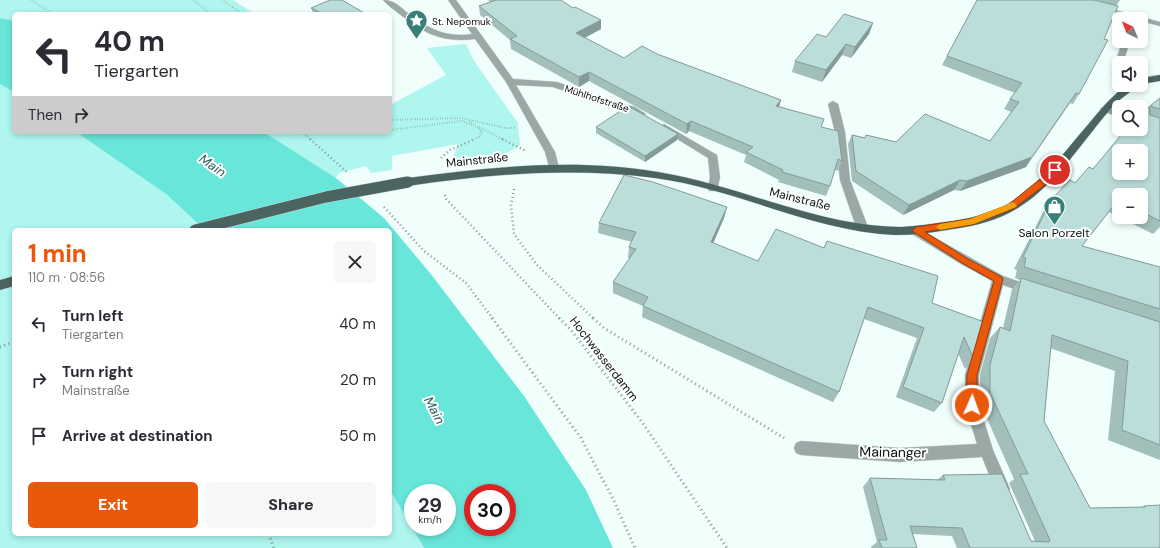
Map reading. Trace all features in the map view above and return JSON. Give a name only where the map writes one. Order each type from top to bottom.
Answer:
[{"type":"main road","points":[[1148,80],[1160,78]]},
{"type":"main road","name":"Mainstraße","points":[[203,228],[326,197],[408,182],[438,177],[518,169],[554,168],[607,170],[657,175],[698,183],[770,206],[846,224],[887,230],[916,231],[971,222],[1010,207],[1046,180],[1120,92]]},
{"type":"main road","points":[[0,285],[12,282]]},
{"type":"street","points":[[387,0],[428,31],[438,35],[453,38],[477,36]]},
{"type":"street","points":[[452,0],[510,82],[550,152],[554,168]]},
{"type":"street","points":[[1068,0],[1112,12]]},
{"type":"street","points":[[1148,21],[1160,24]]},
{"type":"street","name":"Mühlhofstraße","points":[[510,82],[554,84],[599,100],[632,109],[684,138],[712,157],[715,176],[713,188]]},
{"type":"street","points":[[833,104],[840,132],[845,180],[862,227]]},
{"type":"street","points":[[1105,109],[1112,112]]},
{"type":"street","points":[[916,231],[965,261],[999,279],[1041,293]]},
{"type":"street","points":[[999,279],[972,375],[972,405],[986,450],[1007,499]]},
{"type":"street","name":"Mainanger","points":[[801,448],[900,455],[986,450]]},
{"type":"path","points":[[31,0],[50,12]]},
{"type":"path","points":[[193,0],[208,12]]},
{"type":"path","points":[[222,0],[240,12]]},
{"type":"path","points":[[392,120],[461,118],[505,128],[535,126]]},
{"type":"path","points":[[438,177],[438,163],[445,154],[479,137],[482,131],[467,119]]},
{"type":"path","points":[[392,130],[462,121],[511,143],[554,168]]},
{"type":"path","points":[[304,134],[350,174]]},
{"type":"path","points":[[518,169],[511,205],[514,234],[537,264],[604,328],[801,448]]},
{"type":"path","name":"Hochwasserdamm","points":[[446,199],[571,330],[642,422],[727,548]]},
{"type":"path","points":[[378,202],[424,251],[466,282],[544,386],[581,438],[614,501],[634,548]]},
{"type":"path","points":[[0,347],[12,343]]},
{"type":"path","points":[[269,536],[274,548]]},
{"type":"shaded area","points":[[0,0],[233,0],[252,12],[12,12],[12,21],[0,18]]},
{"type":"shaded area","points":[[466,44],[474,61],[518,123],[520,145],[499,158],[451,163],[458,144],[392,156],[392,170],[371,173],[366,166],[339,173],[336,178],[267,134],[392,134],[392,104],[446,75],[427,48]]},
{"type":"shaded area","points":[[0,84],[12,91],[12,134],[79,134],[166,194],[203,228],[12,228],[12,536],[392,536],[392,493],[404,514],[404,536],[417,536],[424,548],[0,548]]},
{"type":"water","points":[[0,18],[12,21],[12,91],[0,84]]},
{"type":"water","name":"Main","points":[[79,134],[267,134],[336,178],[384,218],[430,273],[524,396],[586,490],[613,548],[424,548],[417,536],[456,536],[456,484],[404,484],[404,514],[392,493],[392,228],[203,228],[166,194]]},
{"type":"building","points":[[330,0],[342,0],[363,12],[319,12],[311,8]]},
{"type":"building","points":[[496,0],[561,0],[573,8],[575,7],[601,20],[576,33],[624,58],[642,46],[657,54],[781,100],[776,106],[824,119],[821,127],[838,131],[842,161],[838,159],[830,186],[782,172],[783,170],[746,152],[753,147],[691,121],[687,124],[589,72],[579,77],[510,39],[517,36],[479,6]]},
{"type":"building","points":[[977,0],[1094,0],[1118,6],[1115,12],[1112,12],[1112,20],[1104,39],[1108,40],[1079,94],[1076,93],[1032,157],[967,181],[960,180],[909,205],[856,171],[852,135],[865,138],[866,135],[896,142],[925,114],[990,141],[1019,102],[1010,99],[1022,83],[947,56]]},
{"type":"building","points":[[844,14],[873,23],[855,47],[846,44],[826,70],[795,61],[817,34],[826,37]]},
{"type":"building","points":[[1160,98],[1160,109],[1150,106]]},
{"type":"building","points":[[628,106],[678,134],[645,156],[596,127]]},
{"type":"building","points":[[1149,107],[1150,115],[1160,118],[1160,221],[1148,215],[1148,188],[1112,188],[1112,208],[1082,246],[1160,267],[1160,309],[1024,267],[1026,258],[1023,257],[1051,200],[1070,180],[1075,183],[1089,167],[1093,169],[1112,146],[1112,180],[1148,180],[1148,144],[1114,144],[1120,136],[1148,136]]},
{"type":"building","points":[[624,175],[653,182],[727,207],[711,242],[758,261],[776,229],[824,248],[827,241],[938,276],[932,303],[984,322],[974,359],[964,337],[942,403],[903,387],[924,328],[868,307],[839,392],[643,306],[648,297],[613,282],[636,249],[629,247],[636,232],[599,223]]},
{"type":"building","points":[[1021,278],[1160,322],[1160,445],[1122,430],[1128,361],[1052,335],[1044,421],[1090,508],[1145,507],[1144,506],[1160,505],[1160,548],[970,548],[962,528],[910,526],[917,548],[882,548],[879,540],[887,540],[870,478],[945,480],[943,475],[1002,474],[1031,541],[1049,542],[1050,540],[1020,474],[1028,474],[990,393],[990,365],[1000,327],[1010,331]]},
{"type":"slow traffic","points":[[940,227],[971,222],[1013,205]]},
{"type":"place","name":"St. Nepomuk","points":[[416,40]]},
{"type":"place","name":"Salon Porzelt","points":[[1054,226]]},
{"type":"route","points":[[972,405],[972,375],[999,279],[965,261],[916,231],[971,222],[1010,207],[1046,180],[1055,170]]}]
